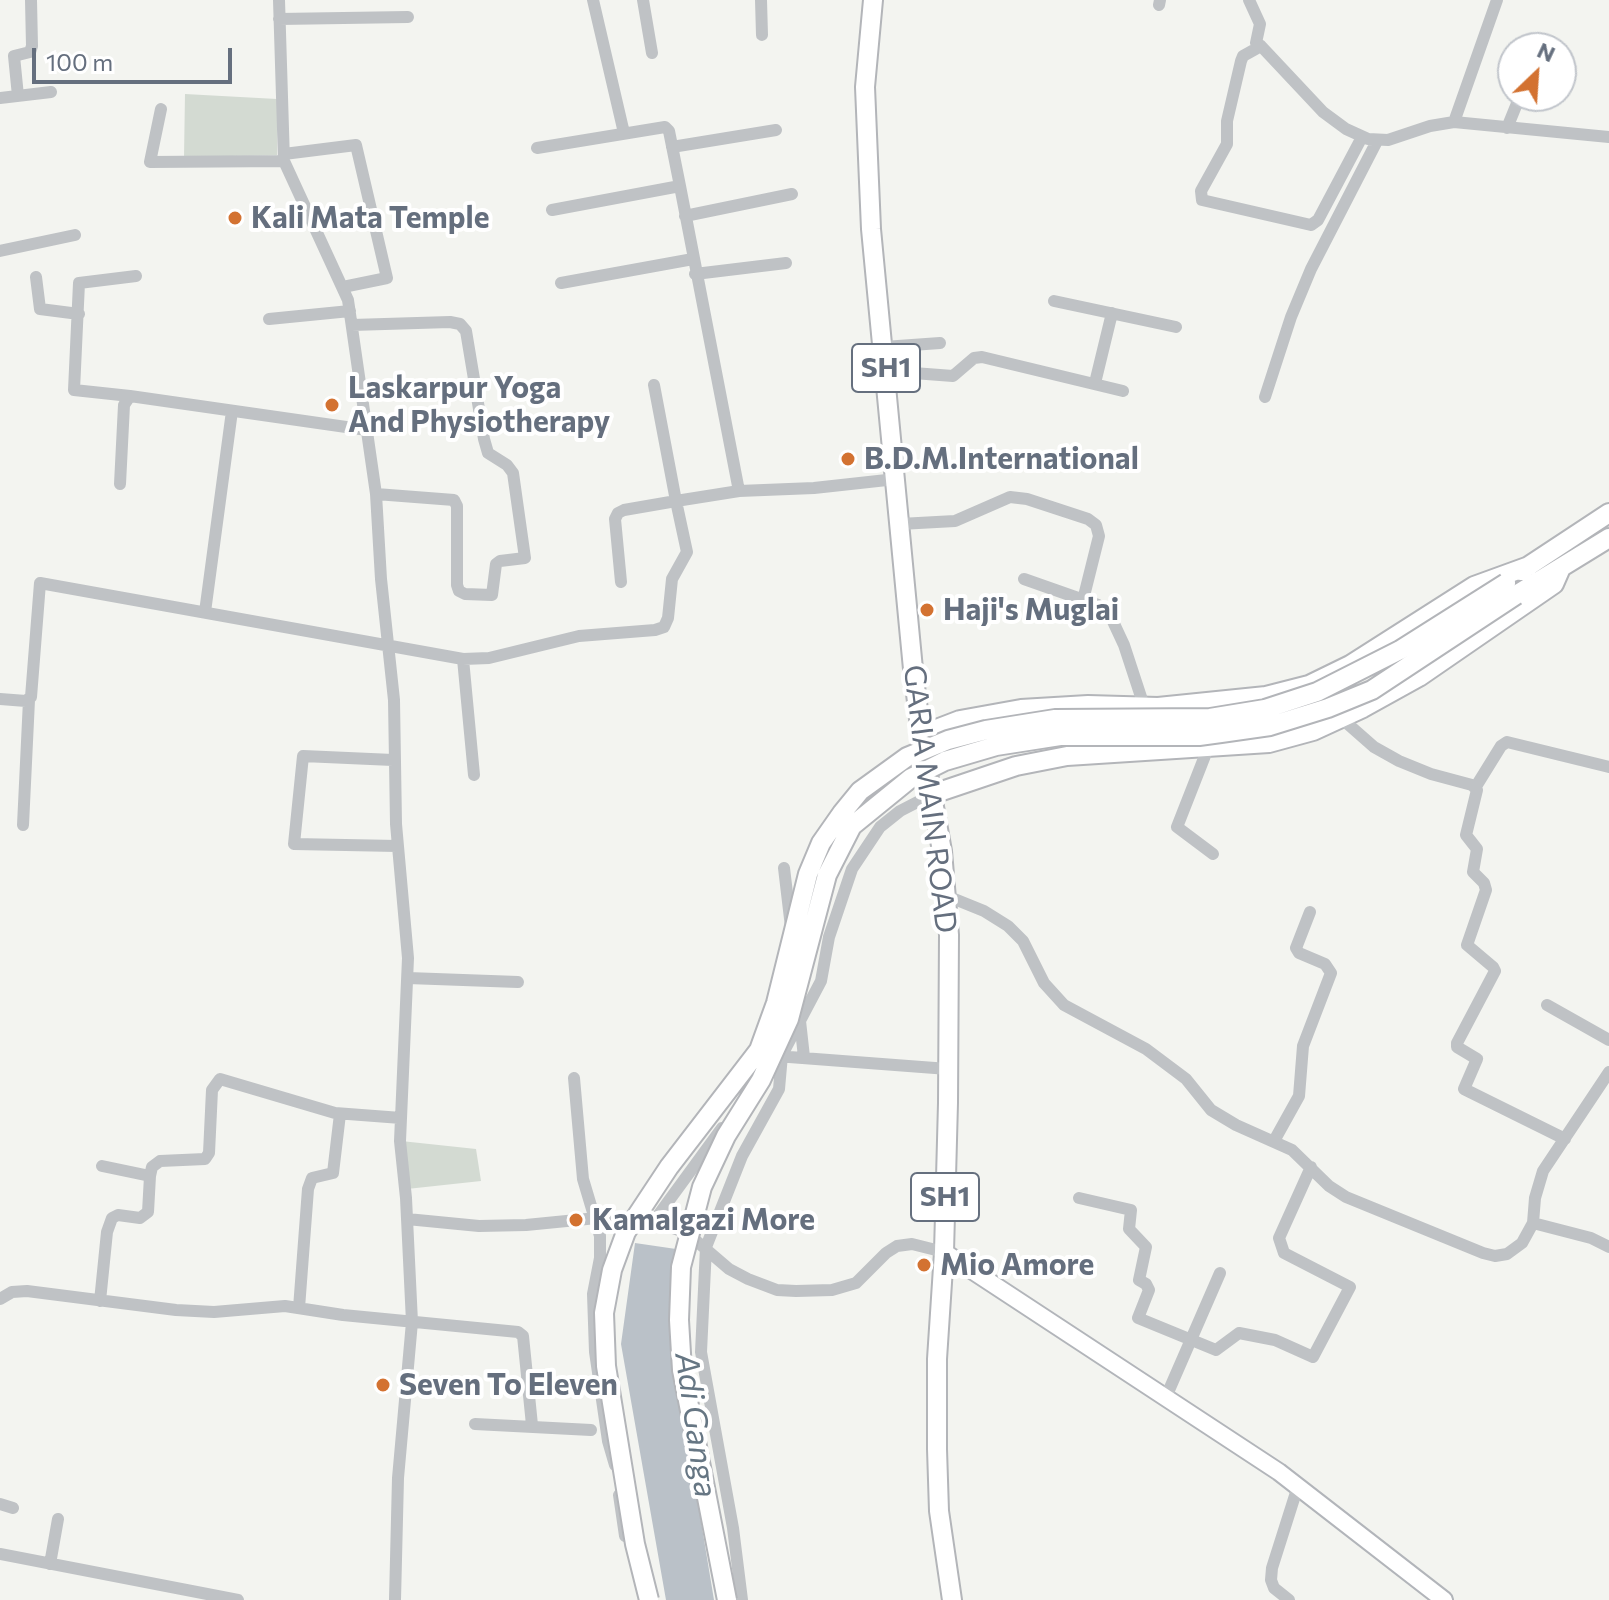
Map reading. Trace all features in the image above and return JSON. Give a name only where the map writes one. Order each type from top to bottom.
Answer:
[{"type":"main road","name":"GARIA MAIN ROAD","points":[[873,0],[865,87],[871,229],[921,735],[933,794],[947,896],[948,1069],[944,1252],[937,1359],[937,1449],[939,1511],[952,1600]]},
{"type":"main road","points":[[921,735],[960,720],[1021,709],[1144,706],[1256,698],[1309,685],[1350,665],[1474,586],[1529,566],[1609,513]]},
{"type":"main road","points":[[649,1600],[635,1544],[606,1366],[604,1313],[612,1270],[626,1232],[669,1167],[759,1050],[776,1003],[808,874],[821,843],[860,791],[907,757],[948,740],[986,730],[1055,719],[1210,718],[1265,709],[1317,692],[1511,589],[1561,568],[1609,538]]},
{"type":"main road","points":[[727,1600],[682,1370],[679,1320],[681,1267],[702,1187],[726,1136],[761,1080],[789,1019],[827,875],[852,826],[911,778],[945,761],[996,746],[1060,736],[1199,736],[1270,726],[1328,708],[1372,690],[1511,589],[1529,566]]},
{"type":"main road","points":[[933,794],[1016,766],[1067,756],[1269,743],[1313,731],[1419,677],[1554,584],[1561,568]]},
{"type":"main road","points":[[944,1252],[1298,1486],[1444,1600]]},
{"type":"street","points":[[18,96],[14,56],[30,52],[32,46],[31,0]]},
{"type":"street","points":[[279,0],[284,157],[343,287],[350,311],[376,494],[381,579],[394,700],[397,846],[407,933],[401,1150],[412,1322],[398,1478],[395,1600]]},
{"type":"street","points":[[593,0],[624,133]]},
{"type":"street","points":[[643,0],[652,53]]},
{"type":"street","points":[[761,0],[762,35]]},
{"type":"street","points":[[1249,0],[1260,24],[1256,43],[1323,112],[1362,137],[1377,141],[1454,122],[1609,137]]},
{"type":"street","points":[[1454,122],[1497,0]]},
{"type":"street","points":[[279,19],[408,17]]},
{"type":"street","points":[[1261,46],[1243,56],[1241,61],[1227,121],[1227,144],[1201,191],[1202,200],[1311,225],[1318,220],[1362,137]]},
{"type":"street","points":[[0,98],[51,92]]},
{"type":"street","points":[[161,109],[150,162],[284,157],[356,145],[387,278],[343,287]]},
{"type":"street","points":[[1507,128],[1514,112]]},
{"type":"street","points":[[537,148],[665,127],[669,131],[739,491]]},
{"type":"street","points":[[672,147],[776,130]]},
{"type":"street","points":[[1265,397],[1291,317],[1311,269],[1377,141]]},
{"type":"street","points":[[552,210],[680,186]]},
{"type":"street","points":[[685,216],[792,194]]},
{"type":"street","points":[[0,251],[75,235]]},
{"type":"street","points":[[561,283],[693,259]]},
{"type":"street","points":[[695,274],[786,263]]},
{"type":"street","points":[[136,276],[79,283],[74,390],[367,430]]},
{"type":"street","points":[[36,277],[40,309],[79,314]]},
{"type":"street","points":[[1054,301],[1176,327]]},
{"type":"street","points":[[269,319],[350,311]]},
{"type":"street","points":[[1095,383],[1112,313]]},
{"type":"street","points":[[352,325],[450,322],[460,324],[466,331],[488,453],[513,473],[525,558],[496,564],[492,595],[465,594],[459,591],[457,585],[457,506],[454,500],[376,494]]},
{"type":"street","points":[[884,347],[940,343]]},
{"type":"street","points":[[887,371],[953,376],[974,358],[982,357],[1123,391]]},
{"type":"street","points":[[23,825],[29,700],[40,583],[463,659],[520,652],[579,636],[664,627],[668,618],[672,579],[687,552],[654,385]]},
{"type":"street","points":[[120,484],[124,405],[130,396]]},
{"type":"street","points":[[205,612],[232,411]]},
{"type":"street","points":[[621,582],[615,519],[618,513],[739,491],[814,488],[896,479]]},
{"type":"street","points":[[900,524],[955,521],[1010,497],[1027,499],[1088,519],[1096,525],[1099,536],[1083,600]]},
{"type":"street","points":[[1024,579],[1098,605],[1110,615],[1144,706]]},
{"type":"street","points":[[463,659],[474,775]]},
{"type":"street","points":[[0,699],[29,700]]},
{"type":"street","points":[[1341,718],[1374,747],[1399,761],[1475,788],[1478,792],[1466,835],[1477,849],[1473,872],[1486,887],[1467,945],[1495,971],[1457,1043],[1457,1047],[1477,1059],[1464,1089],[1565,1139]]},
{"type":"street","points":[[1475,788],[1501,746],[1507,742],[1609,767]]},
{"type":"street","points":[[1208,748],[1177,827],[1213,854]]},
{"type":"street","points":[[393,760],[303,756],[294,844],[397,846]]},
{"type":"street","points":[[742,1600],[733,1528],[701,1352],[706,1247],[742,1156],[779,1089],[782,1055],[821,981],[829,937],[852,869],[880,827],[900,811],[933,794]]},
{"type":"street","points":[[784,868],[804,1057]]},
{"type":"street","points":[[947,896],[984,911],[1008,926],[1023,941],[1044,983],[1064,1005],[1159,1058],[1186,1079],[1211,1110],[1223,1118],[1298,1154],[1329,1186],[1346,1197],[1483,1253],[1495,1256],[1507,1254],[1522,1243],[1533,1223],[1539,1181],[1609,1072]]},
{"type":"street","points":[[1274,1141],[1299,1096],[1303,1046],[1331,973],[1325,964],[1299,953],[1296,948],[1310,912]]},
{"type":"street","points":[[408,978],[518,982]]},
{"type":"street","points":[[1547,1005],[1609,1040]]},
{"type":"street","points":[[654,1221],[701,1160],[762,1069],[782,1055]]},
{"type":"street","points":[[747,1058],[782,1055],[948,1069]]},
{"type":"street","points":[[574,1078],[583,1179],[597,1218],[600,1247],[593,1294],[595,1352],[621,1515],[640,1600]]},
{"type":"street","points":[[100,1301],[107,1232],[112,1218],[118,1215],[140,1218],[148,1212],[152,1167],[160,1161],[205,1159],[209,1153],[212,1090],[220,1079],[340,1114],[401,1118]]},
{"type":"street","points":[[299,1308],[308,1189],[312,1178],[333,1173],[340,1114]]},
{"type":"street","points":[[102,1166],[150,1176]]},
{"type":"street","points":[[1079,1198],[1131,1210],[1129,1229],[1146,1247],[1139,1280],[1149,1290],[1138,1318],[1216,1350],[1239,1333],[1275,1340],[1313,1357],[1350,1287],[1284,1253],[1279,1238],[1311,1167]]},
{"type":"street","points":[[407,1219],[495,1226],[597,1218],[654,1221],[687,1233],[729,1269],[777,1290],[832,1290],[856,1283],[897,1246],[912,1244],[944,1252]]},
{"type":"street","points":[[1533,1223],[1591,1238],[1609,1247]]},
{"type":"street","points":[[1166,1397],[1220,1273]]},
{"type":"street","points":[[0,1299],[12,1292],[27,1291],[176,1310],[214,1312],[278,1305],[511,1331],[522,1334],[532,1425]]},
{"type":"street","points":[[475,1424],[591,1430]]},
{"type":"street","points":[[1289,1600],[1274,1588],[1271,1580],[1298,1486]]},
{"type":"street","points":[[0,1504],[13,1508]]},
{"type":"street","points":[[50,1564],[58,1519]]},
{"type":"street","points":[[0,1554],[192,1595],[238,1600]]},
{"type":"shaded area","points":[[185,94],[277,99],[277,155],[184,157]]},
{"type":"shaded area","points":[[401,1141],[476,1149],[481,1181],[407,1189]]},
{"type":"shaded area","points":[[635,1243],[676,1249],[672,1346],[714,1600],[666,1600],[621,1344]]},
{"type":"place","name":"Kali Mata Temple","points":[[235,218]]},
{"type":"place","name":"Laskarpur Yoga And Physiotherapy","points":[[332,405]]},
{"type":"place","name":"B.D.M.International","points":[[848,459]]},
{"type":"place","name":"Haji's Muglai","points":[[927,610]]},
{"type":"place","name":"Kamalgazi More","points":[[576,1220]]},
{"type":"place","name":"Mio Amore","points":[[924,1265]]},
{"type":"place","name":"Seven To Eleven","points":[[383,1385]]},
{"type":"water label","name":"Adi Ganga","points":[[696,1425]]}]
